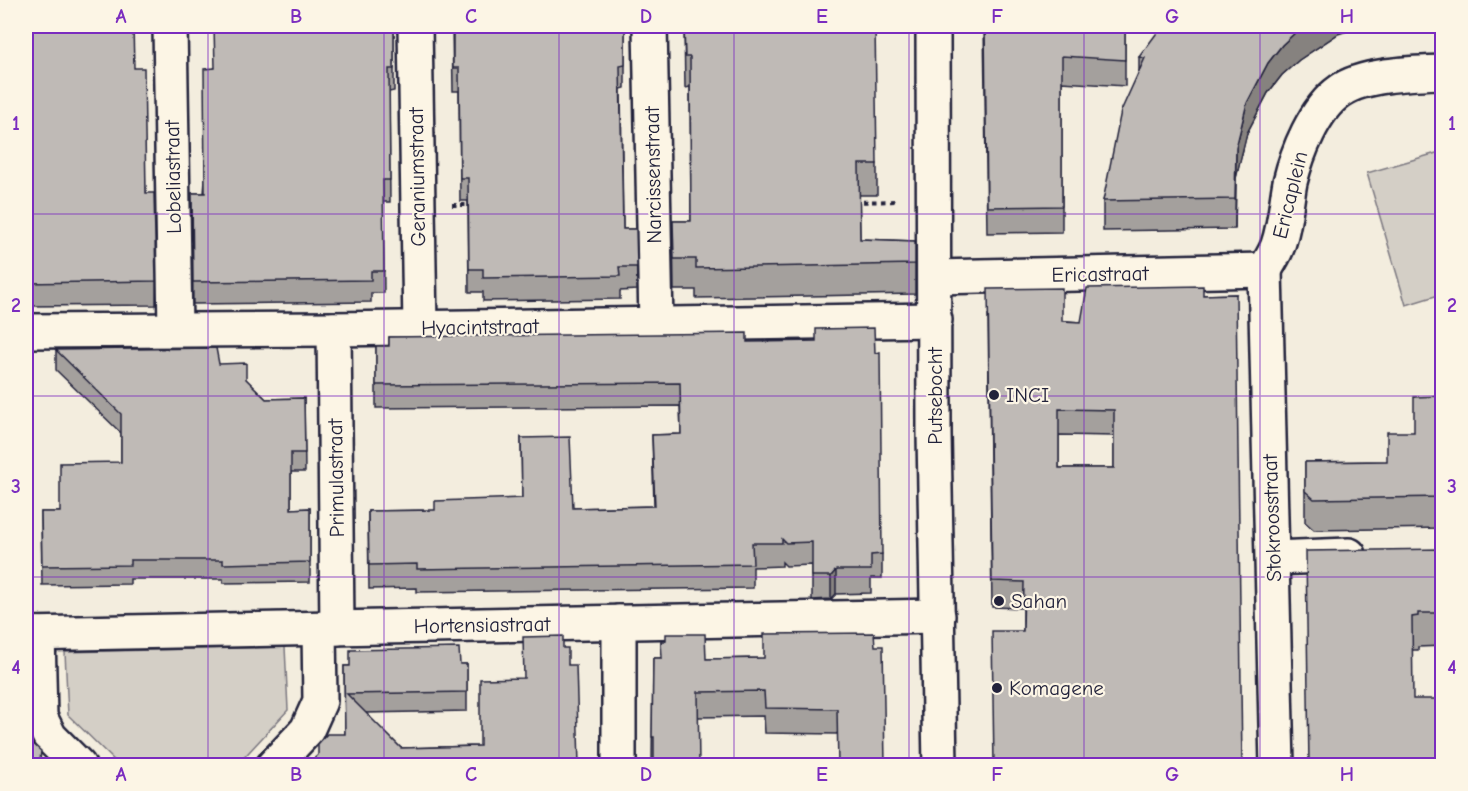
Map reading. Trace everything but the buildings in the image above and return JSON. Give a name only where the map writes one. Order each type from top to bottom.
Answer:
[{"type":"street","name":"Lobeliastraat","points":[[170,26],[176,329]]},
{"type":"street","name":"Geraniumstraat","points":[[415,26],[420,328]]},
{"type":"street","name":"Narcissenstraat","points":[[650,26],[656,324]]},
{"type":"street","name":"Putsebocht","points":[[933,26],[934,434],[940,765]]},
{"type":"street","name":"Ericaplein","points":[[1265,270],[1278,246],[1285,219],[1290,182],[1298,154],[1312,125],[1326,105],[1340,91],[1358,82],[1443,72]]},
{"type":"street","name":"Ericastraat","points":[[935,277],[1265,270]]},
{"type":"street","name":"Stokroosstraat","points":[[1265,270],[1277,765]]},
{"type":"street","name":"Hyacintstraat","points":[[26,331],[935,320]]},
{"type":"street","name":"Primulastraat","points":[[273,765],[307,730],[321,701],[328,628],[334,329]]},
{"type":"street","points":[[1273,558],[1384,554]]},
{"type":"street","name":"Hortensiastraat","points":[[32,634],[938,616]]},
{"type":"street","points":[[619,622],[619,765]]},
{"type":"street","points":[[32,634],[40,717],[50,737],[79,765]]},
{"type":"path","points":[[853,202],[935,200]]},
{"type":"path","points":[[418,205],[477,205]]},
{"type":"shaded area","points":[[1440,152],[1442,160],[1442,294],[1406,305],[1367,173]]},
{"type":"shaded area","points":[[285,647],[288,710],[237,765],[119,765],[68,715],[65,652]]},
{"type":"place","name":"INCI","points":[[994,395]]},
{"type":"place","name":"Sahan","points":[[999,601]]},
{"type":"place","name":"Komagene","points":[[997,688]]}]
